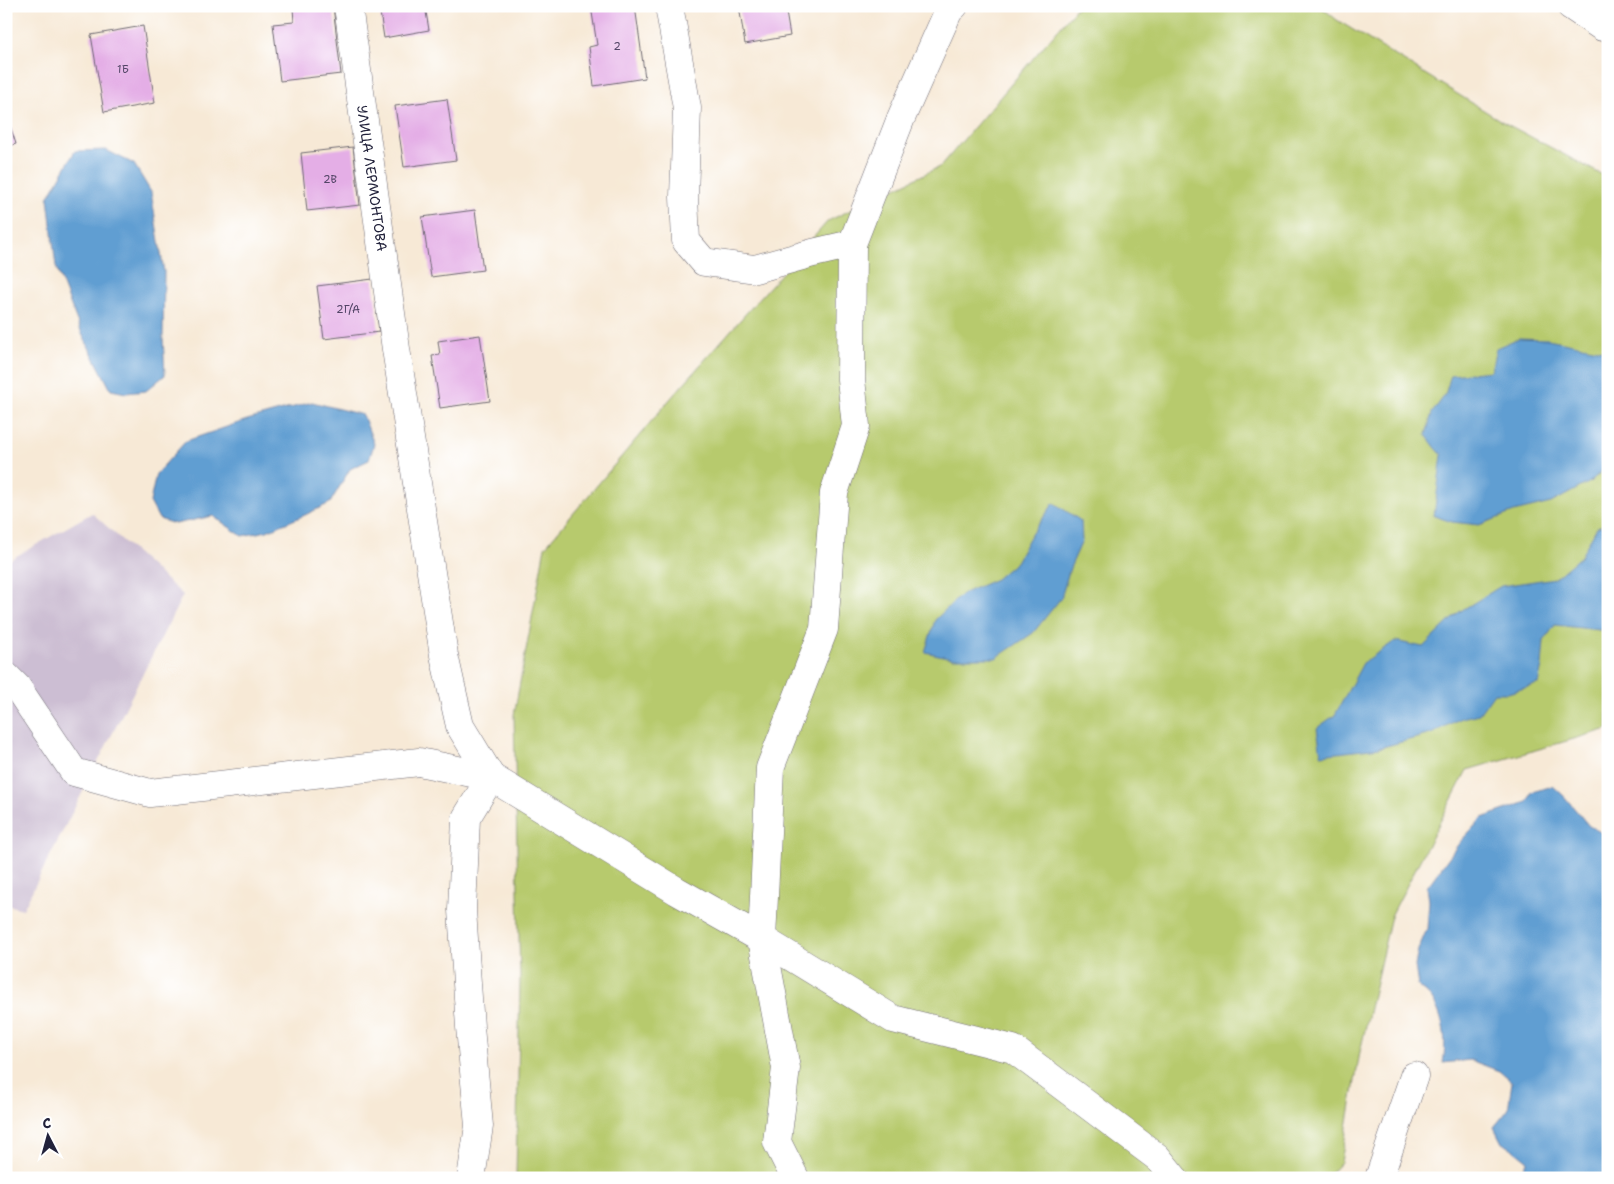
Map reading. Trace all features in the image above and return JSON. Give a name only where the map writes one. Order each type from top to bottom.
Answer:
[{"type":"street","name":"УЛИЦА ЛЕРМОНТОВА","points":[[348,6],[396,349],[444,655],[460,726],[491,776]]},
{"type":"street","points":[[670,6],[687,108],[684,197],[686,241],[704,262],[755,269],[852,244]]},
{"type":"street","points":[[795,1178],[777,1142],[786,1068],[762,939],[770,768],[824,629],[834,493],[856,426],[851,379],[852,244],[901,118],[949,10],[954,6]]},
{"type":"street","points":[[1571,6],[1605,23]]},
{"type":"street","points":[[6,676],[17,687],[74,772],[150,793],[419,762],[491,776],[676,891],[762,939],[893,1018],[1013,1049],[1157,1157],[1174,1178]]},
{"type":"street","points":[[471,1178],[479,1126],[462,910],[466,818],[491,776]]},
{"type":"street","points":[[1379,1178],[1414,1076]]},
{"type":"shaded area","points":[[92,513],[183,595],[23,909],[6,905],[6,562]]},
{"type":"green space","points":[[1078,6],[1320,6],[1337,20],[1503,122],[1608,178],[1608,729],[1467,770],[1391,916],[1360,1052],[1341,1162],[1326,1178],[516,1178],[520,980],[514,715],[545,547],[671,398],[828,221],[941,166]]},
{"type":"water","points":[[106,150],[134,164],[151,192],[164,272],[163,337],[165,375],[146,391],[126,393],[111,390],[82,334],[56,267],[48,198],[75,151]]},
{"type":"water","points":[[1519,338],[1548,339],[1608,351],[1608,465],[1590,482],[1551,503],[1514,512],[1479,525],[1452,522],[1434,516],[1442,455],[1426,435],[1432,413],[1445,395],[1451,375],[1491,371],[1496,348]]},
{"type":"water","points":[[312,402],[363,415],[374,444],[369,460],[350,469],[330,503],[267,531],[242,536],[213,516],[175,524],[159,519],[150,502],[156,474],[186,441],[247,420]]},
{"type":"water","points":[[1054,503],[1081,521],[1082,541],[1070,568],[1061,598],[1033,633],[996,658],[952,658],[925,652],[935,620],[962,594],[996,579],[1016,562],[1032,533]]},
{"type":"water","points":[[1608,523],[1608,631],[1555,625],[1544,641],[1538,684],[1508,693],[1494,693],[1479,714],[1461,718],[1431,734],[1379,748],[1321,755],[1317,728],[1335,715],[1363,663],[1395,641],[1423,647],[1459,612],[1501,586],[1555,578],[1581,556],[1597,527]]},
{"type":"water","points":[[1553,786],[1589,826],[1608,836],[1608,1178],[1517,1178],[1528,1161],[1502,1143],[1494,1127],[1508,1110],[1512,1082],[1499,1071],[1470,1060],[1443,1063],[1445,1046],[1442,1022],[1432,999],[1418,986],[1415,966],[1418,950],[1427,929],[1429,901],[1427,887],[1460,842],[1482,818],[1527,802],[1532,792]]},
{"type":"building","points":[[333,6],[341,74],[280,81],[273,24],[294,22],[293,8]]},
{"type":"building","points":[[379,6],[425,6],[429,30],[384,38]]},
{"type":"building","points":[[591,6],[635,6],[645,78],[594,86],[589,47],[597,45]]},
{"type":"building","points":[[739,6],[785,6],[790,36],[745,44]]},
{"type":"building","points":[[143,26],[155,103],[104,112],[91,35]]},
{"type":"building","points":[[447,99],[456,160],[404,167],[395,106]]},
{"type":"building","points":[[6,113],[16,144],[6,147]]},
{"type":"building","points":[[353,147],[360,205],[307,211],[301,153]]},
{"type":"building","points":[[475,210],[483,270],[431,277],[422,217]]},
{"type":"building","points":[[373,279],[379,332],[324,339],[317,286]]},
{"type":"building","points":[[480,335],[490,401],[440,408],[432,356],[440,355],[438,341]]}]
